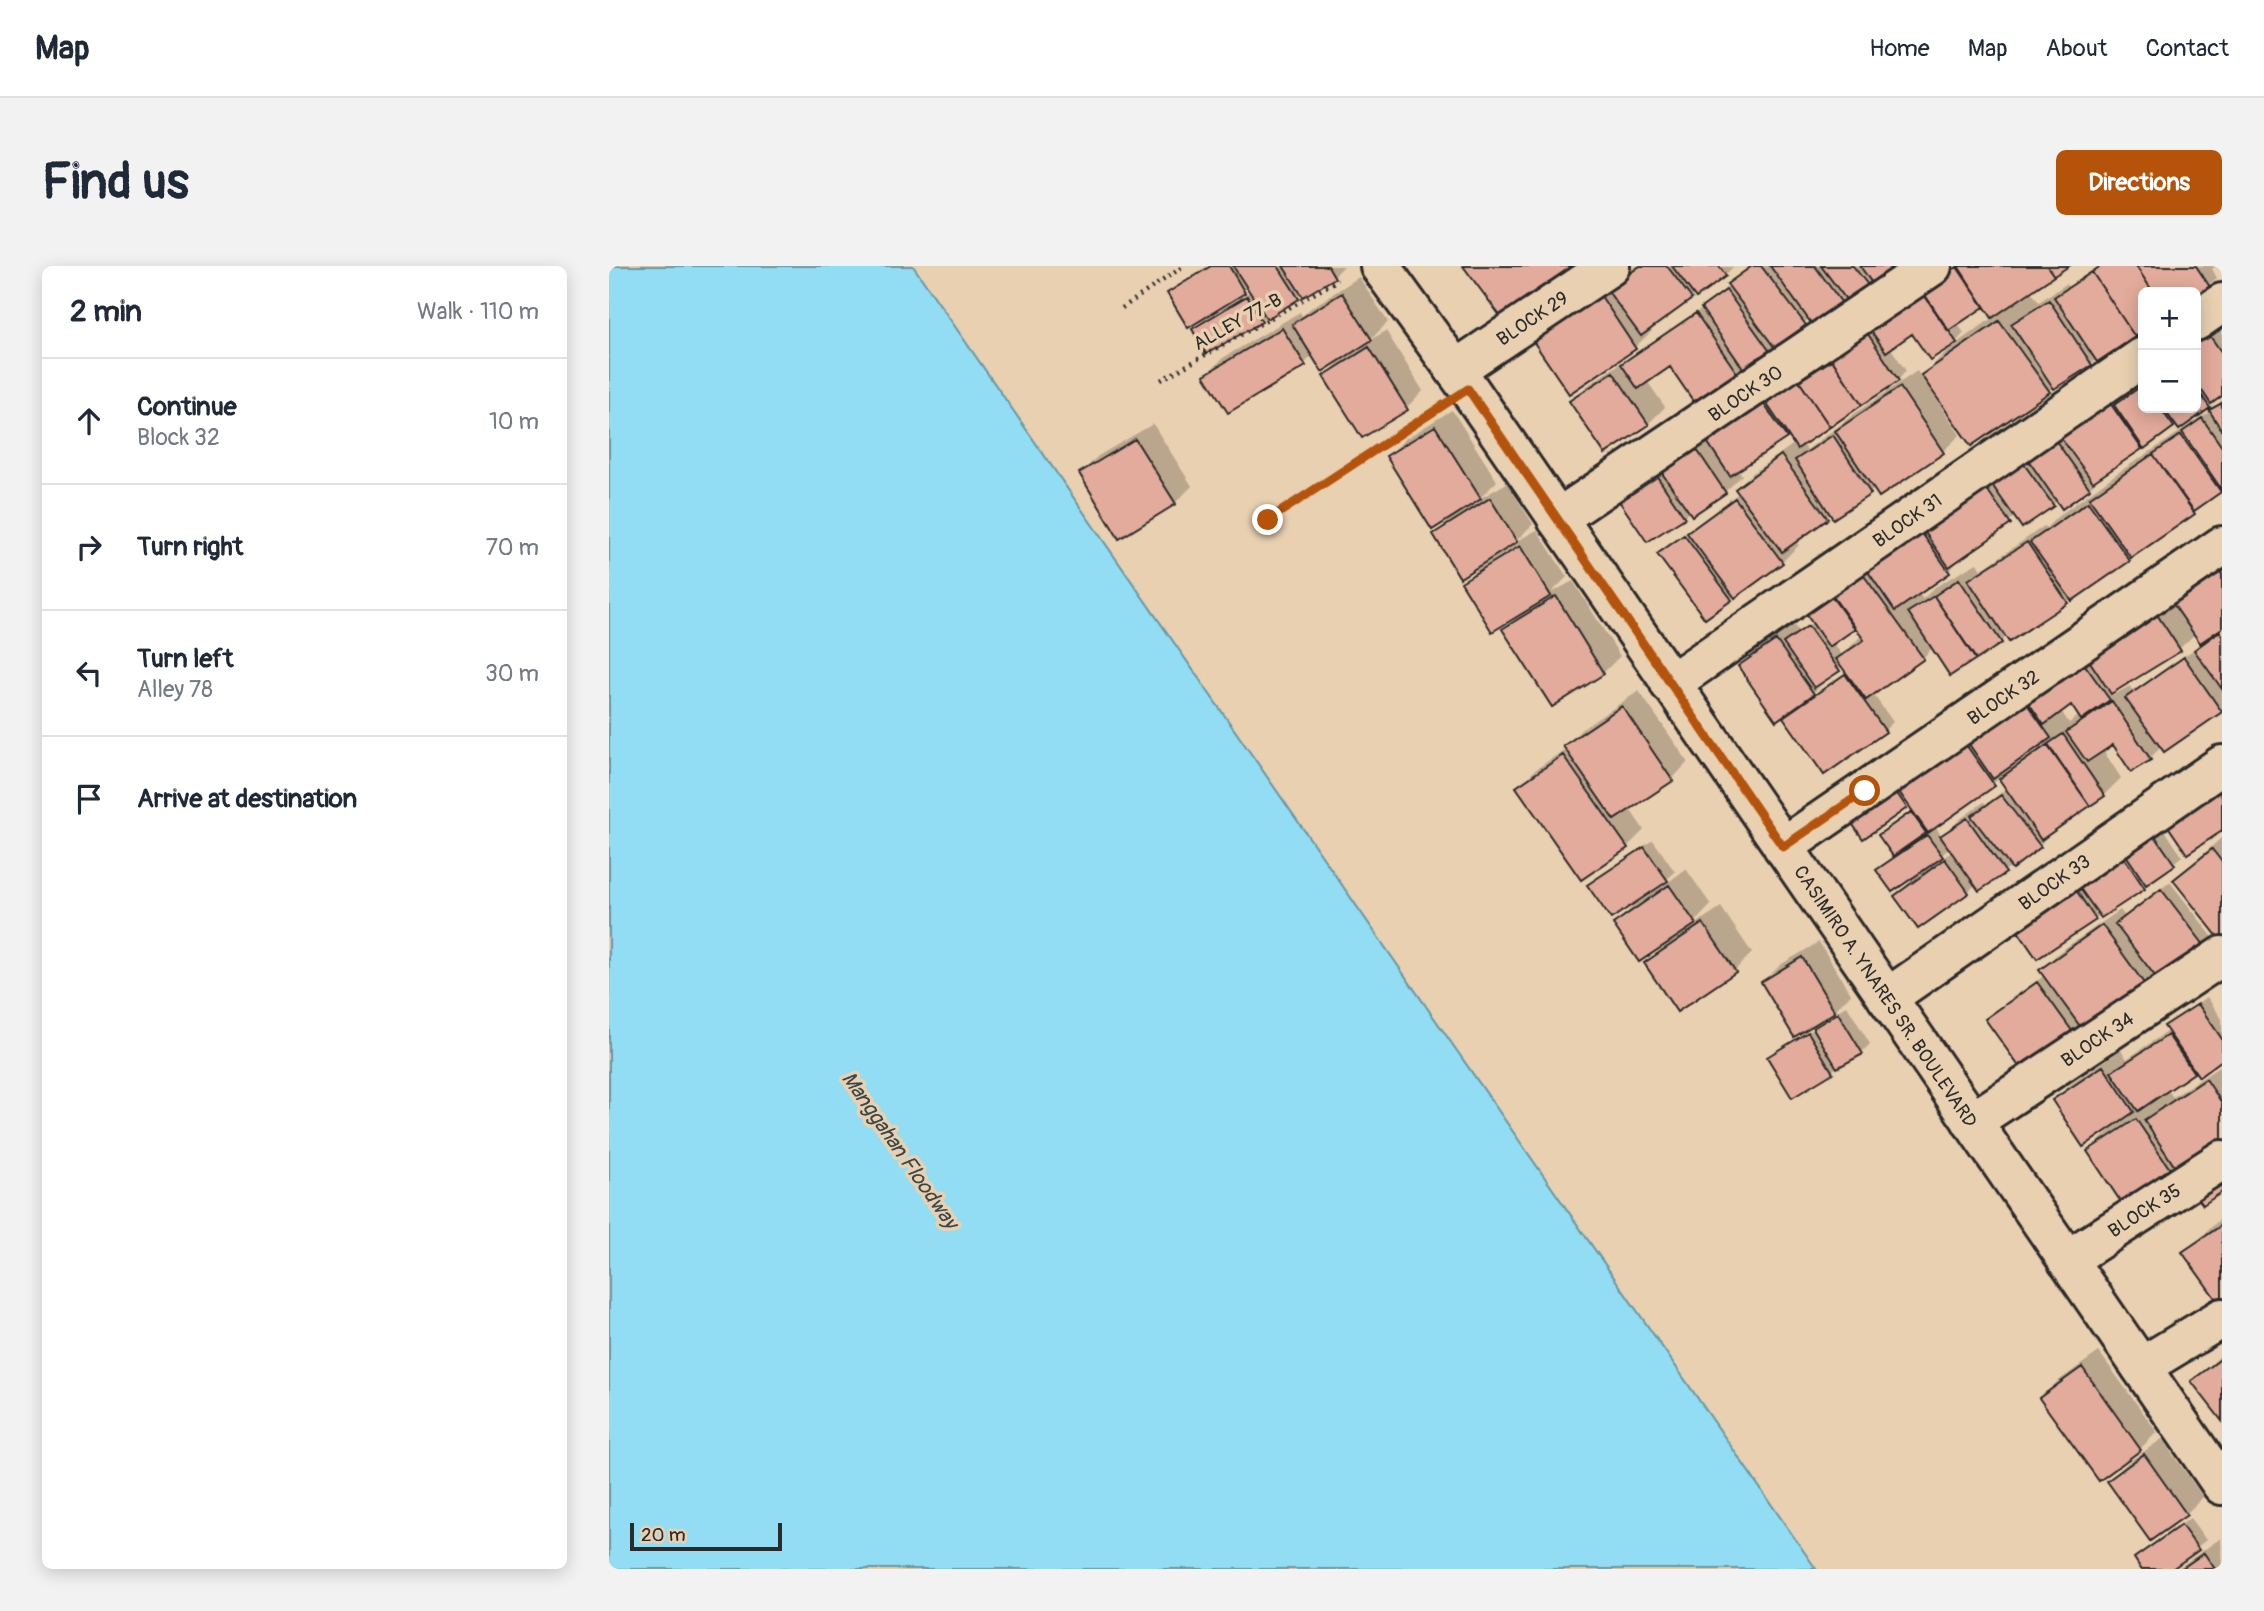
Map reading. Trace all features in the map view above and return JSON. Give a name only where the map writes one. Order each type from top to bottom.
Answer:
[{"type":"street","name":"CASIMIRO A. YNARES SR. BOULEVARD","points":[[1380,266],[2222,1485]]},
{"type":"street","name":"BLOCK 29","points":[[1461,380],[1611,266]]},
{"type":"street","name":"BLOCK 30","points":[[1557,519],[1932,266]]},
{"type":"street","points":[[2201,318],[2222,303]]},
{"type":"street","name":"BLOCK 31","points":[[1670,684],[2138,360]]},
{"type":"street","name":"BLOCK 32","points":[[1783,847],[2222,546]]},
{"type":"street","name":"BLOCK 33","points":[[1887,998],[2222,765]]},
{"type":"street","name":"BLOCK 34","points":[[1972,1122],[2222,956]]},
{"type":"street","name":"BLOCK 35","points":[[2067,1260],[2222,1160]]},
{"type":"street","points":[[2141,1367],[2222,1318]]},
{"type":"path","points":[[1122,308],[1184,266]]},
{"type":"path","name":"ALLEY 77-B","points":[[1161,380],[1339,279]]},
{"type":"path","points":[[1268,520],[1461,380]]},
{"type":"water","name":"Manggahan Floodway","points":[[609,266],[913,266],[1816,1569],[609,1569]]},
{"type":"building","points":[[1211,266],[1229,266],[1245,293],[1188,328],[1167,293]]},
{"type":"building","points":[[1233,266],[1278,266],[1299,299],[1267,319]]},
{"type":"building","points":[[1283,266],[1328,266],[1335,278],[1303,297]]},
{"type":"building","points":[[1463,266],[1576,266],[1507,325]]},
{"type":"building","points":[[1640,266],[1667,266],[1692,299],[1641,336],[1607,290]]},
{"type":"building","points":[[1672,266],[1719,266],[1726,276],[1696,298]]},
{"type":"building","points":[[1752,266],[1761,266],[1806,325],[1775,348],[1727,284]]},
{"type":"building","points":[[1770,266],[1815,266],[1844,306],[1814,327]]},
{"type":"building","points":[[1821,266],[1853,266],[1872,290],[1851,306]]},
{"type":"building","points":[[1860,266],[1903,266],[1874,286]]},
{"type":"building","points":[[1958,266],[2047,266],[2054,276],[1992,318]]},
{"type":"building","points":[[2047,266],[2069,266],[2054,276]]},
{"type":"building","points":[[2101,266],[2136,266],[2150,287],[2138,287],[2138,335],[2135,337],[2092,272]]},
{"type":"building","points":[[2136,266],[2196,266],[2210,287],[2201,294],[2201,287],[2150,287]]},
{"type":"building","points":[[1957,267],[1984,307],[1948,331],[1921,290]]},
{"type":"building","points":[[2092,272],[2135,337],[2097,362],[2054,297]]},
{"type":"building","points":[[1726,290],[1771,353],[1745,371],[1701,308]]},
{"type":"building","points":[[1923,292],[1957,343],[1930,360],[1912,334],[1886,352],[1869,328]]},
{"type":"building","points":[[1342,293],[1372,340],[1322,372],[1292,324]]},
{"type":"building","points":[[1599,293],[1636,349],[1569,394],[1531,338]]},
{"type":"building","points":[[1247,296],[1262,322],[1206,354],[1192,329]]},
{"type":"building","points":[[2049,300],[2092,365],[2054,389],[2011,324]]},
{"type":"building","points":[[1696,313],[1739,376],[1696,405],[1670,367],[1638,389],[1621,364]]},
{"type":"building","points":[[1999,321],[2050,392],[1971,446],[1921,375]]},
{"type":"building","points":[[1282,328],[1306,366],[1228,413],[1204,375]]},
{"type":"building","points":[[1864,328],[1899,381],[1862,405],[1827,352]]},
{"type":"building","points":[[2205,329],[2222,353],[2222,396],[2211,404],[2201,389],[2201,332]]},
{"type":"building","points":[[1369,347],[1408,410],[1362,438],[1323,376]]},
{"type":"building","points":[[1832,360],[1862,405],[1830,427],[1799,381]]},
{"type":"building","points":[[1613,372],[1649,425],[1605,454],[1569,401]]},
{"type":"building","points":[[1793,372],[1830,427],[1797,449],[1760,394]]},
{"type":"building","points":[[1900,387],[1944,453],[1879,497],[1835,431]]},
{"type":"building","points":[[2138,388],[2138,413],[2164,413],[2174,427],[2144,449],[2114,405]]},
{"type":"building","points":[[1757,394],[1787,438],[1730,476],[1700,431]]},
{"type":"building","points":[[2201,394],[2210,408],[2179,430],[2167,413],[2201,413]]},
{"type":"building","points":[[2110,403],[2142,449],[2093,482],[2060,437]]},
{"type":"building","points":[[2222,403],[2222,431],[2209,410]]},
{"type":"building","points":[[2202,418],[2222,447],[2222,490],[2182,432]]},
{"type":"building","points":[[1435,426],[1481,499],[1432,530],[1386,456]]},
{"type":"building","points":[[1687,435],[1726,493],[1692,516],[1652,459]]},
{"type":"building","points":[[1833,435],[1871,494],[1833,519],[1795,460]]},
{"type":"building","points":[[2181,435],[2221,492],[2194,511],[2153,454]]},
{"type":"building","points":[[2054,438],[2090,489],[2062,509],[2026,457]]},
{"type":"building","points":[[1135,439],[1176,504],[1119,539],[1079,473]]},
{"type":"building","points":[[2153,454],[2195,514],[2131,558],[2089,498]]},
{"type":"building","points":[[1781,455],[1828,519],[1782,552],[1735,489]]},
{"type":"building","points":[[2021,460],[2054,506],[2022,528],[1990,482]]},
{"type":"building","points":[[1650,466],[1685,518],[1647,542],[1613,492]]},
{"type":"building","points":[[1979,478],[2011,524],[1949,567],[1917,521]]},
{"type":"building","points":[[1490,498],[1517,542],[1460,578],[1433,534]]},
{"type":"building","points":[[1735,498],[1783,563],[1735,598],[1687,533]]},
{"type":"building","points":[[2088,502],[2130,561],[2072,601],[2030,542]]},
{"type":"building","points":[[1914,522],[1950,573],[1895,611],[1860,560]]},
{"type":"building","points":[[1684,535],[1732,600],[1705,619],[1657,554]]},
{"type":"building","points":[[2027,542],[2068,603],[2009,642],[1968,580]]},
{"type":"building","points":[[1520,546],[1551,596],[1492,632],[1461,582]]},
{"type":"building","points":[[2214,563],[2222,574],[2222,628],[2200,643],[2167,595]]},
{"type":"building","points":[[1862,573],[1924,659],[1866,700],[1836,659],[1864,640],[1832,595]]},
{"type":"building","points":[[1959,579],[2002,643],[1976,660],[1934,596]]},
{"type":"building","points":[[1827,590],[1855,629],[1829,647],[1801,607]]},
{"type":"building","points":[[1556,596],[1604,674],[1552,707],[1502,629]]},
{"type":"building","points":[[1934,596],[1976,659],[1950,676],[1908,612]]},
{"type":"building","points":[[2152,607],[2181,651],[2111,694],[2083,651]]},
{"type":"building","points":[[1808,626],[1840,671],[1814,688],[1783,643]]},
{"type":"building","points":[[2220,631],[2222,634],[2222,689],[2194,650]]},
{"type":"building","points":[[1776,640],[1814,694],[1776,721],[1738,666]]},
{"type":"building","points":[[2075,651],[2110,700],[2081,720],[2071,705],[2044,725],[2019,689]]},
{"type":"building","points":[[2184,657],[2222,712],[2164,752],[2125,698]]},
{"type":"building","points":[[1845,674],[1886,732],[1824,775],[1783,717]]},
{"type":"building","points":[[2020,694],[2051,738],[1993,779],[1962,734]]},
{"type":"building","points":[[2112,701],[2151,760],[2131,772],[2113,745],[2087,762],[2066,732]]},
{"type":"building","points":[[1622,706],[1673,781],[1614,820],[1563,746]]},
{"type":"building","points":[[2063,734],[2105,796],[2090,806],[2048,744]]},
{"type":"building","points":[[1962,739],[1995,786],[1928,833],[1895,786]]},
{"type":"building","points":[[2047,745],[2090,806],[2041,840],[1999,779]]},
{"type":"building","points":[[1563,755],[1628,848],[1581,880],[1516,787]]},
{"type":"building","points":[[2210,778],[2222,796],[2222,831],[2187,854],[2159,813]]},
{"type":"building","points":[[1890,783],[1907,808],[1863,839],[1846,815]]},
{"type":"building","points":[[2001,795],[2041,847],[2012,869],[1971,816]]},
{"type":"building","points":[[1911,812],[1926,833],[1893,856],[1878,835]]},
{"type":"building","points":[[1967,818],[2006,873],[1979,891],[1940,836]]},
{"type":"building","points":[[2151,830],[2175,865],[2146,885],[2122,849]]},
{"type":"building","points":[[1927,835],[1943,857],[1892,892],[1876,870]]},
{"type":"building","points":[[1644,847],[1668,881],[1611,919],[1587,885]]},
{"type":"building","points":[[2212,849],[2222,862],[2222,942],[2173,880]]},
{"type":"building","points":[[2119,850],[2145,889],[2101,918],[2074,880]]},
{"type":"building","points":[[1945,859],[1969,893],[1918,929],[1894,896]]},
{"type":"building","points":[[2068,878],[2096,920],[2037,959],[2009,918]]},
{"type":"building","points":[[1669,885],[1696,924],[1639,962],[1613,924]]},
{"type":"building","points":[[2161,889],[2208,950],[2162,985],[2115,924]]},
{"type":"building","points":[[1703,923],[1736,972],[1677,1012],[1644,963]]},
{"type":"building","points":[[2102,925],[2148,989],[2085,1033],[2039,970]]},
{"type":"building","points":[[1802,957],[1835,1012],[1794,1037],[1761,982]]},
{"type":"building","points":[[2037,982],[2075,1035],[2023,1072],[1985,1019]]},
{"type":"building","points":[[2198,1004],[2222,1039],[2222,1060],[2199,1077],[2164,1026]]},
{"type":"building","points":[[1838,1013],[1863,1054],[1837,1068],[1813,1028]]},
{"type":"building","points":[[1808,1032],[1833,1073],[1792,1098],[1767,1057]]},
{"type":"building","points":[[2168,1035],[2194,1073],[2138,1111],[2111,1072]]},
{"type":"building","points":[[2103,1066],[2134,1112],[2083,1147],[2052,1100]]},
{"type":"building","points":[[2206,1079],[2222,1103],[2222,1144],[2179,1173],[2144,1120]]},
{"type":"building","points":[[2136,1119],[2174,1175],[2125,1208],[2087,1151]]},
{"type":"building","points":[[2222,1169],[2222,1192],[2203,1205],[2192,1190]]},
{"type":"building","points":[[2222,1225],[2222,1299],[2218,1302],[2182,1252]]},
{"type":"building","points":[[2222,1358],[2222,1421],[2191,1381]]},
{"type":"building","points":[[2082,1367],[2141,1450],[2099,1481],[2039,1398]]},
{"type":"building","points":[[2144,1454],[2187,1515],[2150,1541],[2107,1481]]},
{"type":"building","points":[[2181,1525],[2199,1550],[2172,1569],[2141,1569],[2134,1558]]},
{"type":"building","points":[[2204,1553],[2215,1569],[2181,1569]]},
{"type":"route","points":[[1268,520],[1468,389],[1783,847],[1865,791]]}]
